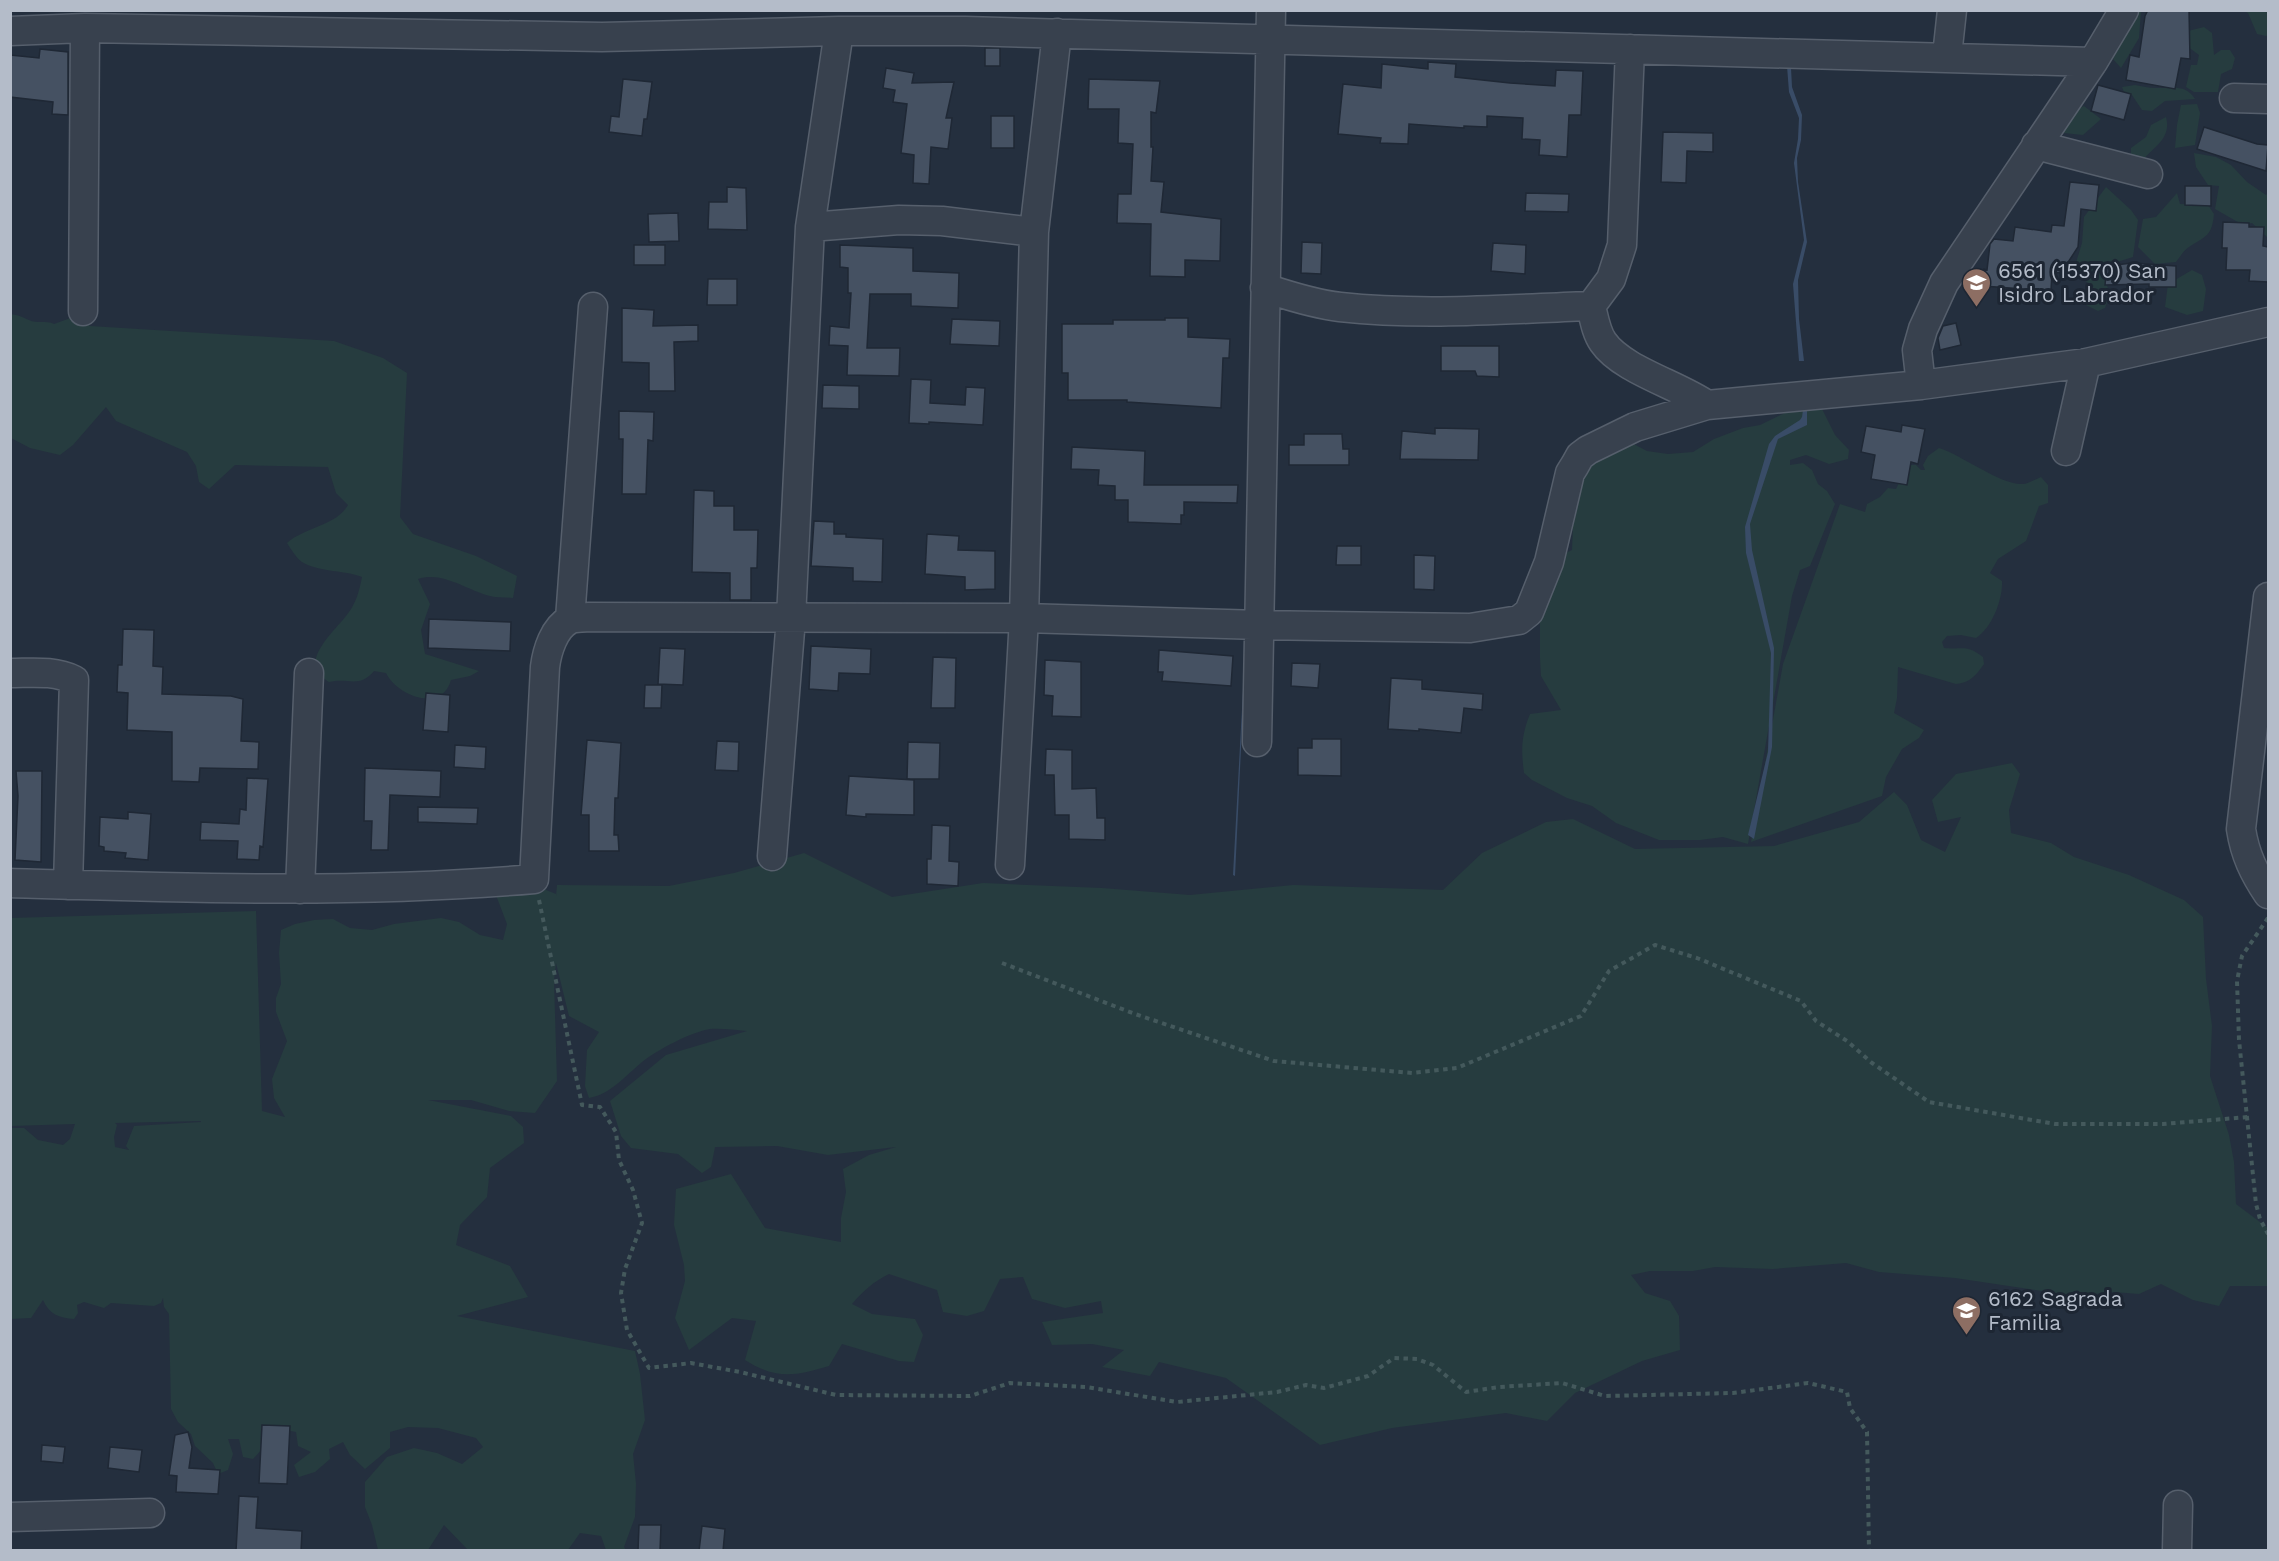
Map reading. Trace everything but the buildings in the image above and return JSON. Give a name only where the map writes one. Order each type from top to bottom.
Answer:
[{"type":"street","points":[[1257,742],[1271,10]]},
{"type":"street","points":[[1947,56],[1952,10]]},
{"type":"street","points":[[1921,385],[1917,350],[1933,304],[1944,283],[2092,62],[2124,10]]},
{"type":"street","points":[[10,31],[255,21],[630,23],[839,31],[966,21],[1056,33],[1947,56],[2092,62]]},
{"type":"street","points":[[83,311],[85,28]]},
{"type":"street","points":[[772,856],[791,618],[810,227],[839,31]]},
{"type":"street","points":[[1010,865],[1024,618],[1034,232],[1056,33]]},
{"type":"street","points":[[1591,306],[1611,279],[1622,245],[1630,49]]},
{"type":"street","points":[[2234,98],[2268,99]]},
{"type":"street","points":[[2036,145],[2148,174]]},
{"type":"street","points":[[810,227],[899,220],[942,221],[1034,232]]},
{"type":"street","points":[[1265,288],[1295,298],[1338,307],[1389,311],[1466,311],[1591,306]]},
{"type":"street","points":[[1591,306],[1599,336],[1604,344],[1620,358],[1707,405]]},
{"type":"street","points":[[570,619],[593,308]]},
{"type":"street","points":[[10,883],[300,889],[478,884],[534,879],[547,651],[561,626],[570,619],[588,617],[1024,618],[1470,628],[1519,620],[1530,612],[1549,562],[1570,474],[1580,456],[1604,441],[1635,427],[1707,405],[1921,385],[2086,363],[2268,322]]},
{"type":"street","points":[[2066,451],[2086,363]]},
{"type":"street","points":[[2268,597],[2258,770],[2241,829],[2244,850],[2255,874],[2268,894]]},
{"type":"street","points":[[10,673],[52,672],[74,680],[68,885]]},
{"type":"street","points":[[300,889],[309,673]]},
{"type":"street","points":[[2177,1551],[2178,1505]]},
{"type":"street","points":[[10,1517],[150,1514]]},
{"type":"path","points":[[534,879],[582,1105],[600,1107],[616,1132],[619,1160],[633,1190],[642,1223],[625,1269],[621,1293],[627,1330],[649,1368],[691,1364],[836,1395],[970,1396],[1010,1383],[1086,1387],[1177,1402],[1277,1392],[1306,1385],[1324,1388],[1368,1376],[1394,1358],[1417,1359],[1433,1365],[1466,1392],[1499,1387],[1562,1383],[1605,1396],[1733,1393],[1809,1383],[1847,1392],[1850,1408],[1868,1432],[1869,1551]]},
{"type":"path","points":[[2268,918],[2242,956],[2237,981],[2239,1040],[2256,1204],[2260,1220],[2268,1234]]},
{"type":"path","points":[[1002,963],[1135,1014],[1274,1061],[1412,1073],[1457,1068],[1581,1016],[1609,971],[1655,945],[1697,958],[1801,1001],[1816,1021],[1847,1041],[1872,1063],[1929,1102],[2055,1124],[2163,1124],[2248,1117]]},
{"type":"green space","points":[[2126,11],[2141,11],[2139,38],[2121,68],[2113,59],[2121,43]]},
{"type":"green space","points":[[2244,11],[2268,11],[2268,35],[2257,34],[2248,13]]},
{"type":"green space","points":[[2204,27],[2212,33],[2214,55],[2221,50],[2230,50],[2235,58],[2232,69],[2221,74],[2218,92],[2194,92],[2186,87],[2191,65],[2197,65],[2199,55],[2180,41],[2184,32]]},
{"type":"green space","points":[[2135,85],[2182,89],[2195,99],[2165,101],[2152,111],[2142,110],[2132,95],[2124,92],[2122,87]]},
{"type":"green space","points":[[2197,104],[2200,113],[2195,145],[2175,148],[2181,105]]},
{"type":"green space","points":[[2084,106],[2101,119],[2083,135],[2064,133],[2060,124],[2066,114]]},
{"type":"green space","points":[[2166,117],[2166,131],[2160,142],[2141,162],[2131,157],[2131,148],[2146,137],[2151,125]]},
{"type":"green space","points":[[2194,153],[2216,157],[2231,165],[2247,182],[2266,195],[2268,193],[2268,246],[2267,237],[2252,223],[2243,225],[2215,209],[2219,186],[2208,185],[2196,167]]},
{"type":"green space","points":[[2106,187],[2131,210],[2138,220],[2133,257],[2111,264],[2105,279],[2110,295],[2105,308],[2098,311],[2086,305],[2080,293],[2094,286],[2085,281],[2074,269],[2082,243],[2084,217]]},
{"type":"green space","points":[[2177,193],[2180,204],[2208,205],[2214,214],[2212,227],[2204,238],[2187,248],[2176,262],[2155,264],[2138,247],[2143,219],[2156,217]]},
{"type":"green space","points":[[2192,270],[2202,275],[2206,289],[2203,311],[2187,315],[2165,307],[2168,284]]},
{"type":"green space","points":[[10,314],[32,321],[54,324],[76,316],[90,326],[334,341],[383,358],[407,373],[400,517],[413,534],[476,556],[517,576],[513,598],[490,596],[436,577],[418,579],[430,604],[421,630],[425,654],[479,671],[470,676],[451,680],[446,690],[439,696],[429,698],[409,694],[392,681],[386,673],[374,671],[363,680],[358,681],[329,682],[323,678],[315,666],[319,650],[352,607],[362,577],[308,565],[298,558],[287,543],[302,533],[336,518],[348,505],[336,493],[328,467],[235,465],[209,489],[199,482],[196,466],[187,452],[116,421],[106,407],[73,445],[60,455],[30,448],[11,438]]},
{"type":"green space","points":[[1820,405],[1835,435],[1849,450],[1848,459],[1829,464],[1806,455],[1790,460],[1790,465],[1803,463],[1812,470],[1818,484],[1827,491],[1835,504],[1810,566],[1800,570],[1792,596],[1748,844],[1723,837],[1700,840],[1659,840],[1616,823],[1592,806],[1567,798],[1532,780],[1524,773],[1522,757],[1523,736],[1530,714],[1561,710],[1541,676],[1540,620],[1553,559],[1572,550],[1574,501],[1568,478],[1626,440],[1647,451],[1668,454],[1693,452],[1714,439],[1743,428],[1760,425],[1793,409]]},
{"type":"green space","points":[[1939,448],[2004,480],[2023,484],[2041,477],[2048,485],[2048,503],[2039,506],[2026,541],[1998,559],[1990,573],[2002,581],[1998,604],[1992,620],[1976,638],[1961,635],[1947,636],[1942,642],[1944,648],[1972,650],[1983,657],[1984,664],[1972,678],[1956,684],[1898,667],[1894,713],[1924,730],[1919,738],[1902,749],[1886,777],[1882,796],[1751,842],[1783,664],[1840,504],[1865,512],[1867,504],[1880,497],[1888,488],[1896,489],[1908,465],[1916,465],[1921,470],[1925,470],[1923,465],[1928,456]]},
{"type":"green space","points":[[2012,763],[2020,774],[2009,810],[2011,833],[2051,843],[2074,857],[2129,875],[2184,900],[2203,917],[2206,979],[2212,1026],[2210,1076],[2229,1135],[2234,1162],[2236,1204],[2268,1228],[2268,1286],[2230,1286],[2219,1306],[2193,1300],[2161,1284],[2139,1294],[2114,1292],[2075,1296],[1955,1278],[1879,1272],[1846,1263],[1773,1269],[1715,1267],[1693,1271],[1650,1271],[1631,1275],[1645,1293],[1670,1301],[1679,1316],[1680,1350],[1642,1361],[1575,1393],[1547,1421],[1506,1413],[1392,1428],[1320,1445],[1226,1378],[1159,1362],[1150,1376],[1102,1367],[1124,1350],[1092,1344],[1052,1345],[1042,1322],[1103,1313],[1101,1301],[1065,1308],[1032,1299],[1023,1277],[1000,1279],[984,1311],[967,1316],[943,1312],[937,1290],[889,1274],[869,1287],[852,1304],[872,1314],[915,1319],[923,1335],[914,1362],[899,1361],[842,1344],[829,1366],[796,1374],[777,1373],[767,1371],[745,1360],[756,1321],[732,1318],[689,1350],[675,1318],[685,1281],[684,1265],[674,1225],[676,1189],[731,1174],[765,1228],[841,1242],[841,1218],[846,1192],[843,1169],[869,1155],[896,1147],[828,1155],[777,1146],[715,1147],[711,1167],[702,1173],[678,1154],[631,1148],[621,1136],[610,1101],[666,1055],[747,1031],[710,1029],[684,1038],[648,1057],[611,1089],[589,1098],[585,1086],[587,1050],[599,1032],[569,1016],[556,963],[554,981],[557,1081],[535,1113],[509,1111],[471,1100],[428,1100],[511,1116],[523,1127],[524,1143],[490,1168],[487,1197],[460,1225],[456,1245],[510,1266],[528,1297],[457,1316],[635,1351],[645,1420],[633,1454],[636,1484],[635,1517],[624,1547],[626,1550],[606,1550],[601,1536],[580,1533],[568,1550],[468,1550],[444,1525],[428,1550],[378,1550],[365,1507],[365,1482],[387,1457],[414,1448],[437,1453],[462,1464],[483,1447],[476,1438],[438,1428],[408,1427],[390,1432],[390,1448],[365,1469],[350,1455],[343,1442],[329,1449],[330,1459],[315,1472],[299,1477],[294,1465],[311,1452],[298,1446],[296,1432],[270,1427],[264,1447],[253,1459],[243,1457],[239,1439],[228,1439],[233,1454],[228,1470],[218,1474],[213,1463],[195,1446],[191,1434],[178,1422],[171,1409],[169,1314],[164,1307],[163,1298],[161,1303],[154,1306],[111,1303],[104,1308],[84,1302],[77,1305],[78,1313],[74,1319],[55,1314],[48,1309],[43,1300],[31,1318],[11,1319],[11,1128],[24,1128],[38,1140],[63,1145],[70,1139],[75,1124],[11,1126],[10,918],[256,911],[262,1111],[285,1117],[274,1098],[272,1079],[287,1041],[276,1012],[276,998],[281,984],[279,953],[281,930],[314,920],[333,919],[350,928],[372,930],[394,924],[441,918],[459,922],[480,935],[503,940],[507,924],[494,890],[536,886],[556,896],[557,885],[669,886],[734,873],[804,853],[892,897],[983,883],[1102,888],[1190,895],[1293,885],[1443,890],[1482,853],[1546,822],[1573,819],[1635,849],[1774,846],[1859,822],[1894,792],[1907,805],[1921,840],[1945,852],[1961,817],[1938,822],[1932,800],[1956,774]],"holes":[[[201,1122],[134,1126],[126,1146],[129,1150],[115,1147],[114,1137],[117,1125],[115,1123]]]},
{"type":"water","points":[[1787,66],[1791,68],[1792,87],[1802,115],[1801,140],[1797,158],[1798,182],[1807,242],[1798,280],[1799,319],[1804,361],[1799,361],[1793,284],[1804,240],[1794,163],[1799,118],[1789,92]]},
{"type":"water","points":[[1803,410],[1807,411],[1807,425],[1778,439],[1750,524],[1752,550],[1774,648],[1772,747],[1754,839],[1748,835],[1768,752],[1771,653],[1746,553],[1745,527],[1769,444],[1775,436],[1800,420]]},
{"type":"water","points":[[1244,672],[1244,684],[1235,876],[1233,875]]},
{"type":"place","name":"6561 (15370) San Isidro Labrador","points":[[1977,308]]},
{"type":"place","name":"6162 Sagrada Familia","points":[[1967,1336]]}]
